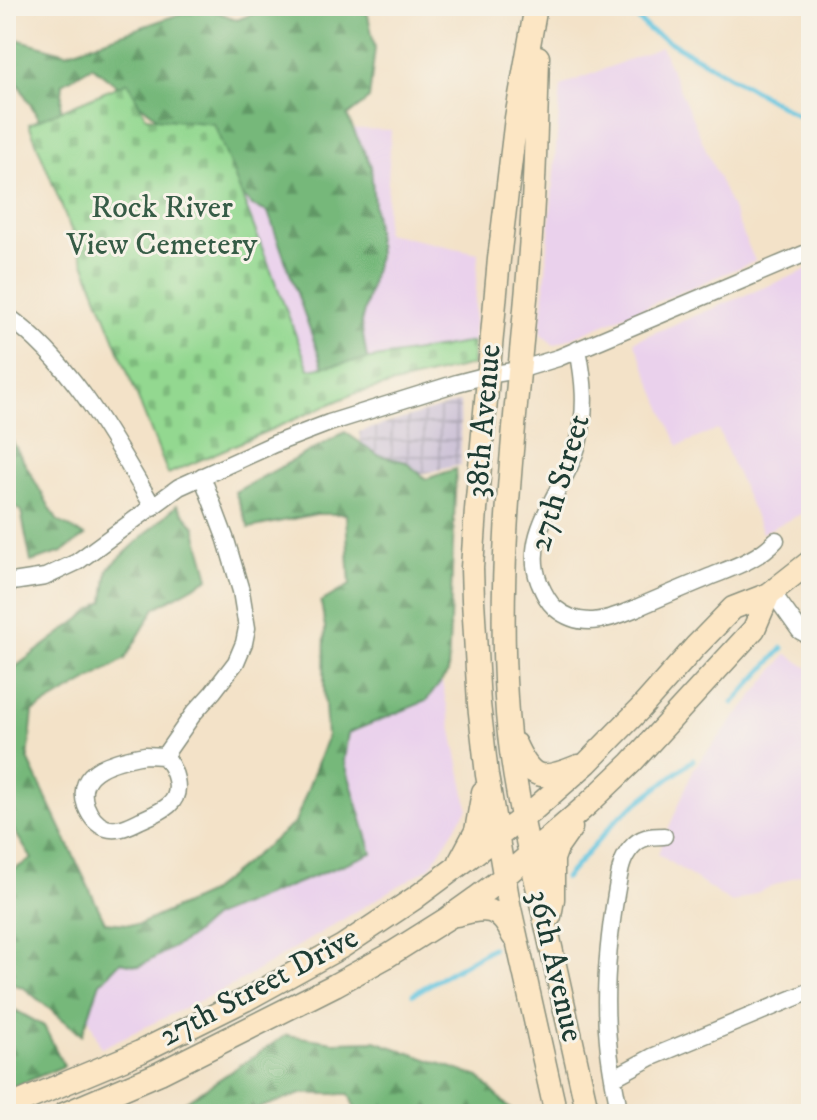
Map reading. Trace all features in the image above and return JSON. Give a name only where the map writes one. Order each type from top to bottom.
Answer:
[{"type":"main road","name":"38th Avenue","points":[[522,818],[508,730],[503,583],[535,193],[538,6]]},
{"type":"main road","name":"38th Avenue","points":[[497,839],[477,677],[472,568],[508,178],[516,118],[538,6]]},
{"type":"main road","points":[[497,839],[587,763],[733,608],[770,593],[811,561]]},
{"type":"main road","points":[[504,877],[631,763],[754,629],[770,593]]},
{"type":"main road","points":[[508,730],[523,762],[539,775],[562,773],[587,763]]},
{"type":"main road","points":[[454,870],[476,831],[487,775]]},
{"type":"main road","points":[[547,929],[553,899],[553,859],[557,848],[588,804]]},
{"type":"main road","name":"36th Avenue","points":[[522,818],[588,1114]]},
{"type":"main road","name":"36th Avenue","points":[[497,839],[556,1114]]},
{"type":"main road","name":"27th Street Drive","points":[[6,1108],[140,1052],[245,1000],[343,946],[497,839]]},
{"type":"main road","name":"27th Street Drive","points":[[64,1114],[160,1073],[335,985],[448,918],[504,877]]},
{"type":"main road","points":[[448,918],[478,910],[492,911],[506,922],[518,947]]},
{"type":"street","points":[[6,583],[45,577],[68,567],[179,487],[274,444],[329,423],[488,375],[519,370],[578,349],[811,251]]},
{"type":"street","points":[[6,315],[48,350],[72,380],[153,507]]},
{"type":"street","name":"27th Street","points":[[578,349],[585,405],[579,442],[545,513],[535,547],[537,576],[551,604],[572,618],[586,622],[601,621],[745,561],[768,549],[776,540]]},
{"type":"street","points":[[164,756],[236,662],[247,628],[226,540],[202,476]]},
{"type":"street","points":[[770,593],[800,631],[811,637]]},
{"type":"street","points":[[164,756],[177,778],[174,799],[167,807],[114,830],[103,827],[90,816],[82,792],[92,774],[130,758],[164,756]]},
{"type":"street","name":"36th Avenue","points":[[620,1114],[608,1040],[607,956],[620,869],[624,857],[639,840],[664,836]]},
{"type":"street","points":[[613,1078],[652,1057],[811,991]]},
{"type":"shaded area","points":[[661,47],[755,261],[554,345],[541,334],[561,86]]},
{"type":"shaded area","points":[[214,124],[391,130],[385,233],[478,253],[473,342],[309,369]]},
{"type":"shaded area","points":[[811,268],[811,509],[762,533],[718,429],[678,446],[634,341]]},
{"type":"shaded area","points":[[460,402],[461,465],[370,485],[359,432]]},
{"type":"shaded area","points":[[787,654],[811,670],[811,870],[732,903],[658,854],[694,768]]},
{"type":"shaded area","points":[[438,663],[468,808],[430,867],[235,984],[101,1048],[71,974],[363,844],[325,707]]},
{"type":"green space","points":[[203,6],[237,20],[273,6],[366,6],[375,48],[369,99],[347,116],[371,166],[378,256],[361,323],[368,365],[325,372],[268,212],[252,206],[213,162],[92,66],[63,83],[59,128],[45,130],[15,78],[6,69],[6,36],[66,53]]},
{"type":"green space","name":"Rock River View Cemetery","points":[[128,82],[146,117],[214,124],[309,369],[473,342],[472,365],[353,394],[168,474],[29,124]]},
{"type":"green space","points":[[345,432],[378,455],[406,462],[426,479],[456,469],[448,673],[426,701],[348,733],[344,760],[372,853],[213,917],[188,939],[140,966],[120,962],[100,983],[82,1035],[24,988],[6,982],[6,874],[32,859],[6,818],[6,674],[104,601],[108,569],[177,505],[195,527],[209,578],[155,608],[125,659],[33,712],[28,759],[105,922],[138,925],[207,894],[295,823],[327,737],[325,627],[321,602],[350,585],[346,514],[316,514],[249,528],[235,492]]},
{"type":"green space","points":[[12,441],[57,520],[85,536],[62,552],[31,562],[21,511],[6,502],[6,443]]},
{"type":"green space","points":[[6,1005],[44,1026],[64,1066],[6,1090]]},
{"type":"green space","points":[[286,1035],[334,1042],[375,1041],[479,1077],[515,1114],[357,1114],[349,1094],[301,1094],[240,1114],[167,1114]]},
{"type":"waterway","points":[[620,6],[649,30],[811,123]]},
{"type":"waterway","points":[[733,703],[783,648]]},
{"type":"waterway","points":[[565,878],[619,817],[693,760]]},
{"type":"waterway","points":[[413,994],[492,948]]}]
